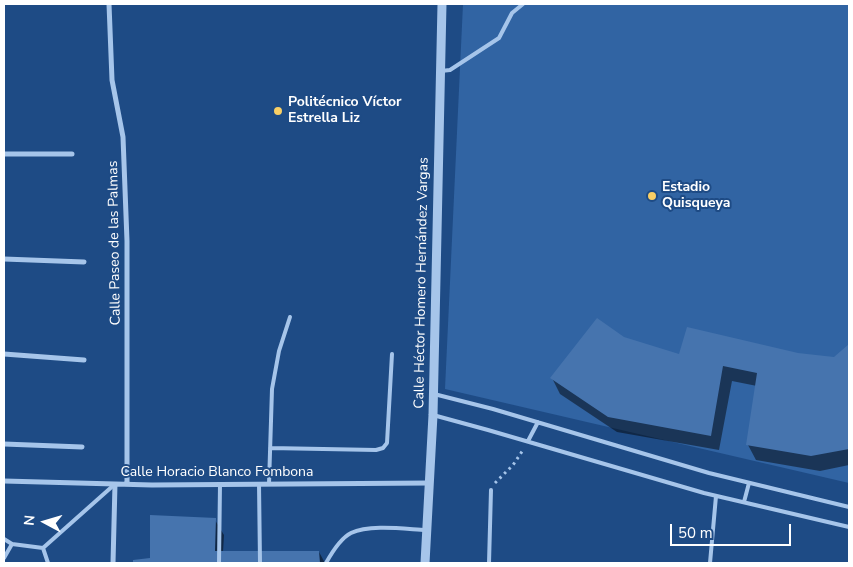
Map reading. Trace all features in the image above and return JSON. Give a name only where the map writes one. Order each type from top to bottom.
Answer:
[{"type":"street","name":"Calle Paseo de las Palmas","points":[[109,4],[112,80],[123,137],[127,241],[127,484]]},
{"type":"street","name":"Calle Héctor Homero Hernández Vargas","points":[[425,563],[433,415],[442,4]]},
{"type":"street","points":[[4,154],[72,154]]},
{"type":"street","points":[[4,259],[84,262]]},
{"type":"street","points":[[4,354],[84,360]]},
{"type":"street","points":[[4,444],[82,447]]},
{"type":"street","name":"Calle Horacio Blanco Fombona","points":[[4,481],[115,484],[430,483]]},
{"type":"street","points":[[113,563],[115,484]]},
{"type":"lane","points":[[441,71],[450,70],[499,38],[512,13],[523,4]]},
{"type":"lane","points":[[269,484],[272,389],[279,351],[290,317]]},
{"type":"lane","points":[[270,448],[376,450],[384,448],[387,442],[392,354]]},
{"type":"lane","points":[[433,394],[538,422],[709,473],[849,507]]},
{"type":"lane","points":[[433,415],[716,496],[849,527]]},
{"type":"lane","points":[[528,441],[538,422]]},
{"type":"lane","points":[[744,502],[749,483]]},
{"type":"lane","points":[[4,539],[12,544],[43,548],[115,484]]},
{"type":"lane","points":[[219,563],[220,484]]},
{"type":"lane","points":[[259,484],[260,563]]},
{"type":"lane","points":[[489,563],[491,490]]},
{"type":"lane","points":[[710,563],[716,496]]},
{"type":"lane","points":[[326,563],[331,552],[350,533],[372,528],[426,530]]},
{"type":"lane","points":[[4,558],[12,544]]},
{"type":"lane","points":[[43,548],[48,563]]},
{"type":"path","points":[[491,490],[496,481],[513,465],[528,441]]},
{"type":"shaded area","name":"Estadio Quisqueya","points":[[463,4],[849,4],[849,483],[445,389]]},
{"type":"building","points":[[597,318],[624,337],[679,354],[687,327],[798,353],[834,357],[849,344],[849,449],[811,456],[746,445],[757,373],[723,366],[711,436],[608,417],[550,378]]},
{"type":"building","points":[[150,515],[216,518],[215,551],[319,551],[320,563],[133,563],[133,560],[150,558]]},
{"type":"place","name":"Politécnico Víctor Estrella Liz","points":[[278,111]]},
{"type":"place","name":"Estadio Quisqueya","points":[[652,196]]}]
